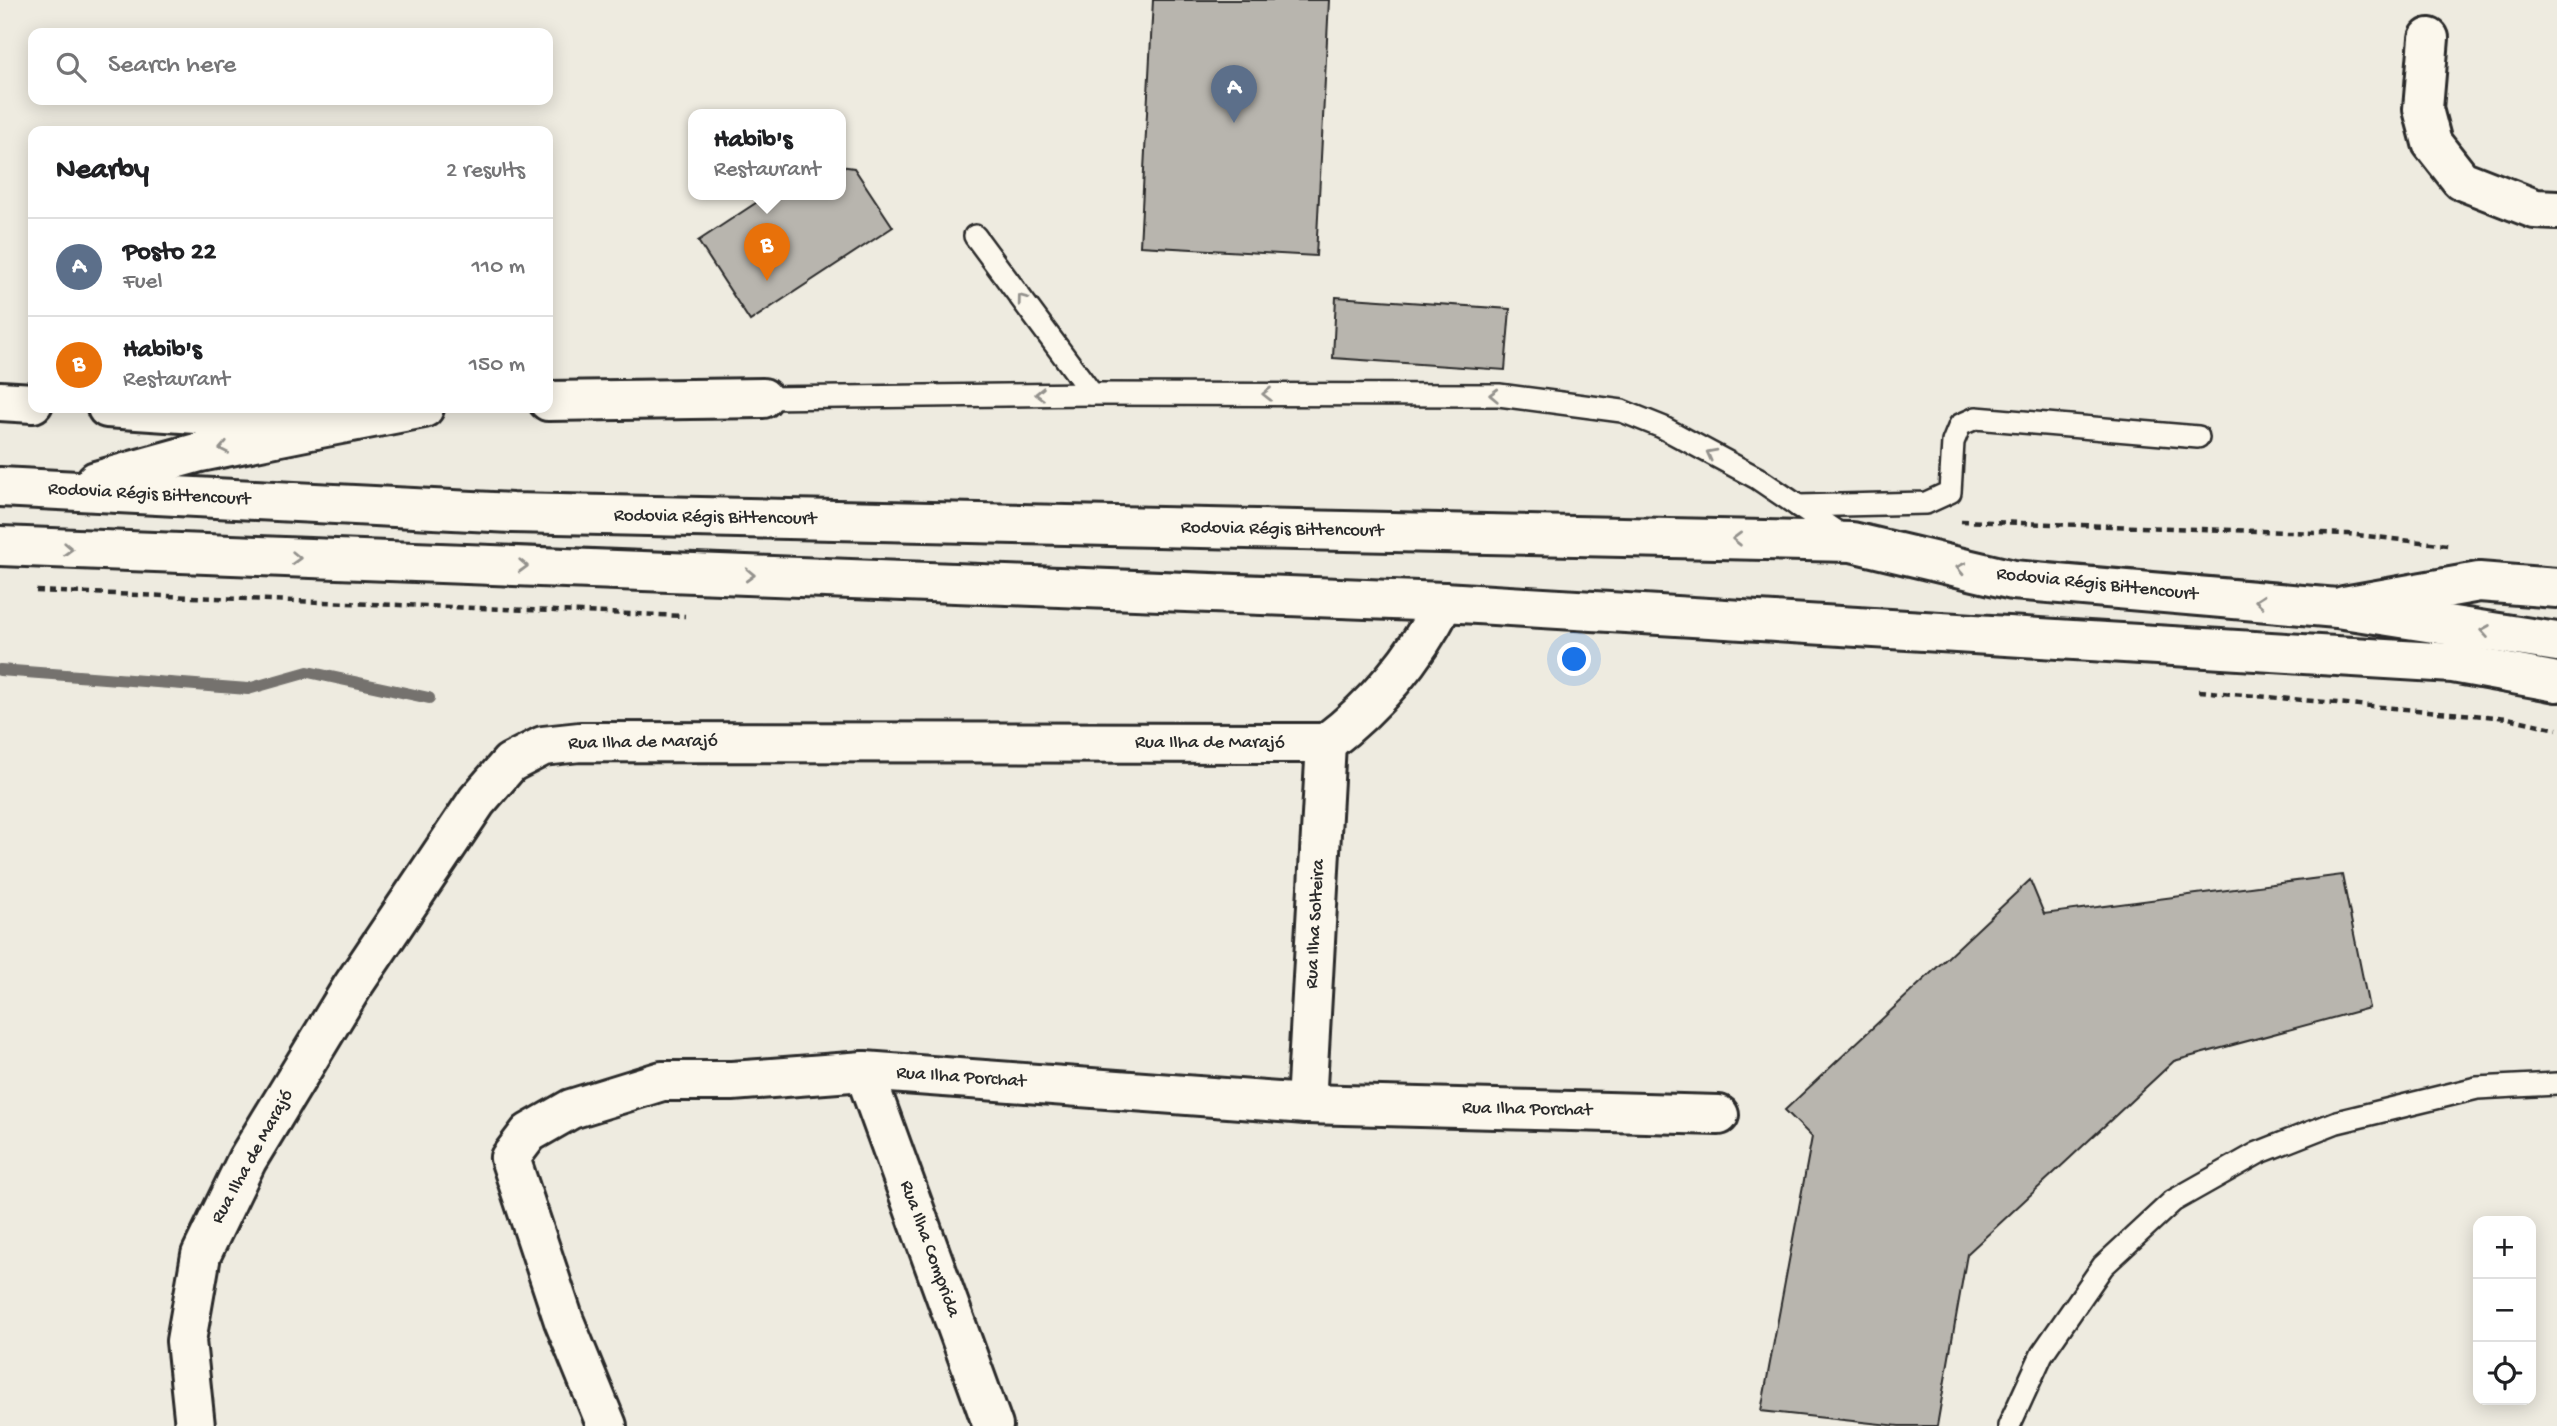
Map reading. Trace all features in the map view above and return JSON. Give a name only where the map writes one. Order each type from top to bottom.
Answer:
[{"type":"main road","points":[[2429,38],[2423,109],[2432,144],[2461,180],[2535,209],[2557,210]]},
{"type":"main road","points":[[553,401],[763,398]]},
{"type":"main road","points":[[0,401],[28,403]]},
{"type":"main road","points":[[182,413],[315,429]]},
{"type":"main road","points":[[61,490],[200,452],[398,413]]},
{"type":"main road","name":"Rodovia Régis Bittencourt","points":[[0,487],[512,513],[1852,542],[2013,580],[2337,608],[2557,642]]},
{"type":"main road","points":[[0,546],[1444,602],[2453,663],[2557,682]]},
{"type":"main road","points":[[2337,608],[2479,582],[2557,588]]},
{"type":"main road","points":[[1326,743],[1359,718],[1394,680],[1428,633],[1444,602]]},
{"type":"main road","name":"Rua Ilha de Marajó","points":[[195,1426],[186,1340],[201,1255],[247,1160],[352,987],[477,800],[510,763],[543,746],[580,742],[1326,743]]},
{"type":"main road","name":"Rua Ilha Solteira","points":[[1306,1104],[1326,743]]},
{"type":"main road","name":"Rua Ilha Porchat","points":[[607,1426],[564,1321],[510,1158],[529,1133],[571,1109],[662,1081],[732,1081],[864,1071],[1306,1104],[1719,1115]]},
{"type":"main road","name":"Rua Ilha Comprida","points":[[864,1071],[993,1426]]},
{"type":"lane","points":[[975,236],[1092,394]]},
{"type":"lane","points":[[763,398],[1092,394],[1499,395],[1622,411],[1662,427],[1733,465],[1852,542]]},
{"type":"lane","points":[[1798,506],[1926,503],[1950,492],[1953,442],[1960,425],[1976,418],[2198,437]]},
{"type":"lane","points":[[2009,1426],[2042,1354],[2103,1266],[2173,1201],[2258,1153],[2337,1122],[2477,1088],[2557,1084]]},
{"type":"path","points":[[1951,521],[2347,534],[2452,546]]},
{"type":"path","points":[[28,590],[557,613],[696,616]]},
{"type":"path","points":[[2189,690],[2508,718],[2557,729]]},
{"type":"building","points":[[1153,0],[1329,0],[1316,256],[1140,246]]},
{"type":"building","points":[[846,167],[854,168],[893,227],[750,321],[698,241],[760,200],[846,200]]},
{"type":"building","points":[[1336,297],[1510,309],[1505,370],[1333,358]]},
{"type":"building","points":[[2342,875],[2369,1008],[2174,1061],[1967,1254],[1937,1426],[1899,1426],[1761,1411],[1812,1137],[1785,1110],[2030,880],[2044,914]]},
{"type":"waterway","points":[[0,670],[248,689],[308,672],[429,698]]},
{"type":"place","name":"Posto 22","points":[[1234,123]]},
{"type":"place","name":"Habib's","points":[[767,281]]}]
